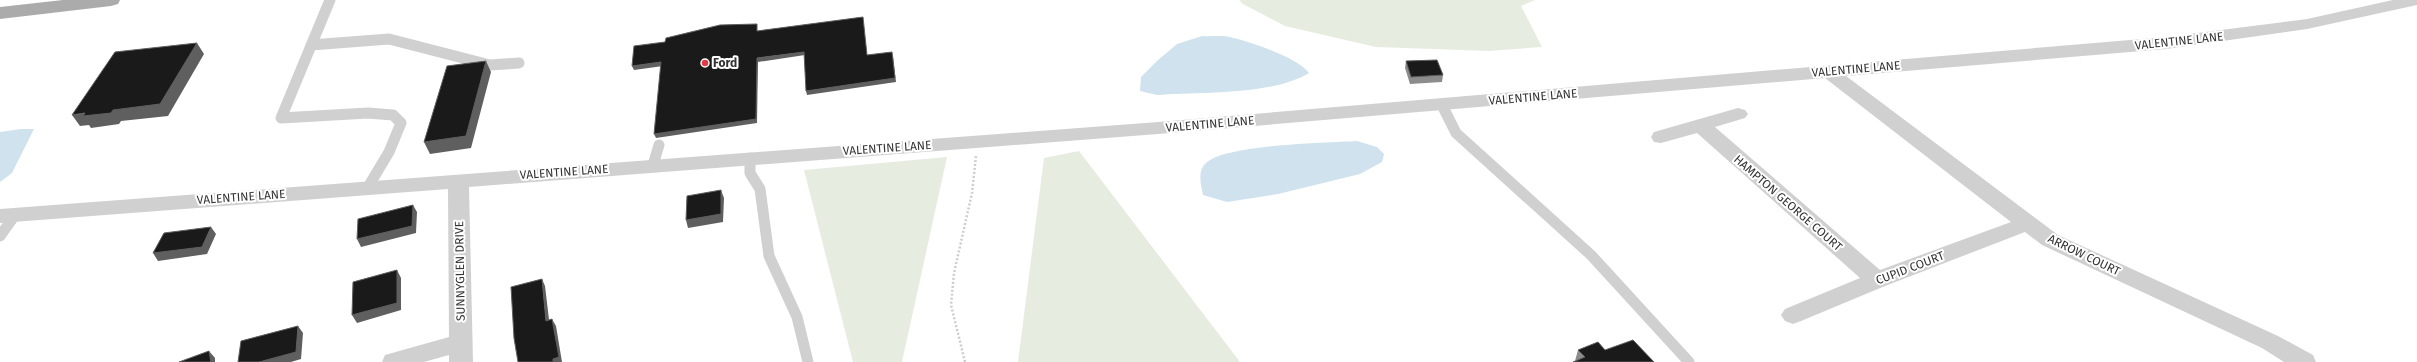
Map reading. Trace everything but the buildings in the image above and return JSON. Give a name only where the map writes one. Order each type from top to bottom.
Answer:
[{"type":"main road","points":[[0,13],[35,5],[111,0]]},
{"type":"street","name":"VALENTINE LANE","points":[[8,215],[653,165],[978,142],[1442,105],[2166,43],[2307,24],[2417,0]]},
{"type":"street","name":"ARROW COURT","points":[[1828,71],[2050,240],[2270,342],[2304,362]]},
{"type":"street","points":[[1661,137],[1738,114]]},
{"type":"street","name":"HAMPTON GEORGE COURT","points":[[1700,125],[1877,280]]},
{"type":"street","name":"SUNNYGLEN DRIVE","points":[[458,181],[461,352]]},
{"type":"street","name":"CUPID COURT","points":[[1793,315],[1877,280],[2029,223]]},
{"type":"street","points":[[394,362],[461,352]]},
{"type":"lane","points":[[330,0],[281,118],[368,113],[393,115],[401,123],[389,152],[368,187]]},
{"type":"lane","points":[[311,45],[389,39],[490,65],[519,63]]},
{"type":"lane","points":[[1442,105],[1456,133],[1591,255],[1689,362]]},
{"type":"lane","points":[[653,165],[659,145]]},
{"type":"lane","points":[[750,158],[750,172],[760,189],[769,256],[797,317],[808,362]]},
{"type":"lane","points":[[0,236],[8,215]]},
{"type":"path","points":[[965,362],[954,323],[951,305],[954,273],[972,193],[978,142]]},
{"type":"shaded area","points":[[1239,0],[1535,0],[1521,6],[1542,47],[1489,51],[1376,47],[1285,26],[1243,4]]},
{"type":"shaded area","points":[[1079,151],[1240,362],[1018,362],[1044,158]]},
{"type":"shaded area","points":[[947,157],[902,362],[853,362],[804,170]]},
{"type":"water","points":[[1202,36],[1223,36],[1249,42],[1284,56],[1303,67],[1309,73],[1294,80],[1257,89],[1214,93],[1157,95],[1140,91],[1141,77],[1157,61],[1177,44]]},
{"type":"water","points":[[34,129],[12,173],[0,182],[0,132]]},
{"type":"water","points":[[1357,141],[1377,147],[1384,154],[1382,162],[1360,174],[1278,194],[1227,202],[1203,195],[1200,178],[1201,170],[1206,163],[1217,157],[1254,148]]},
{"type":"place","name":"Ford","points":[[705,63]]}]
